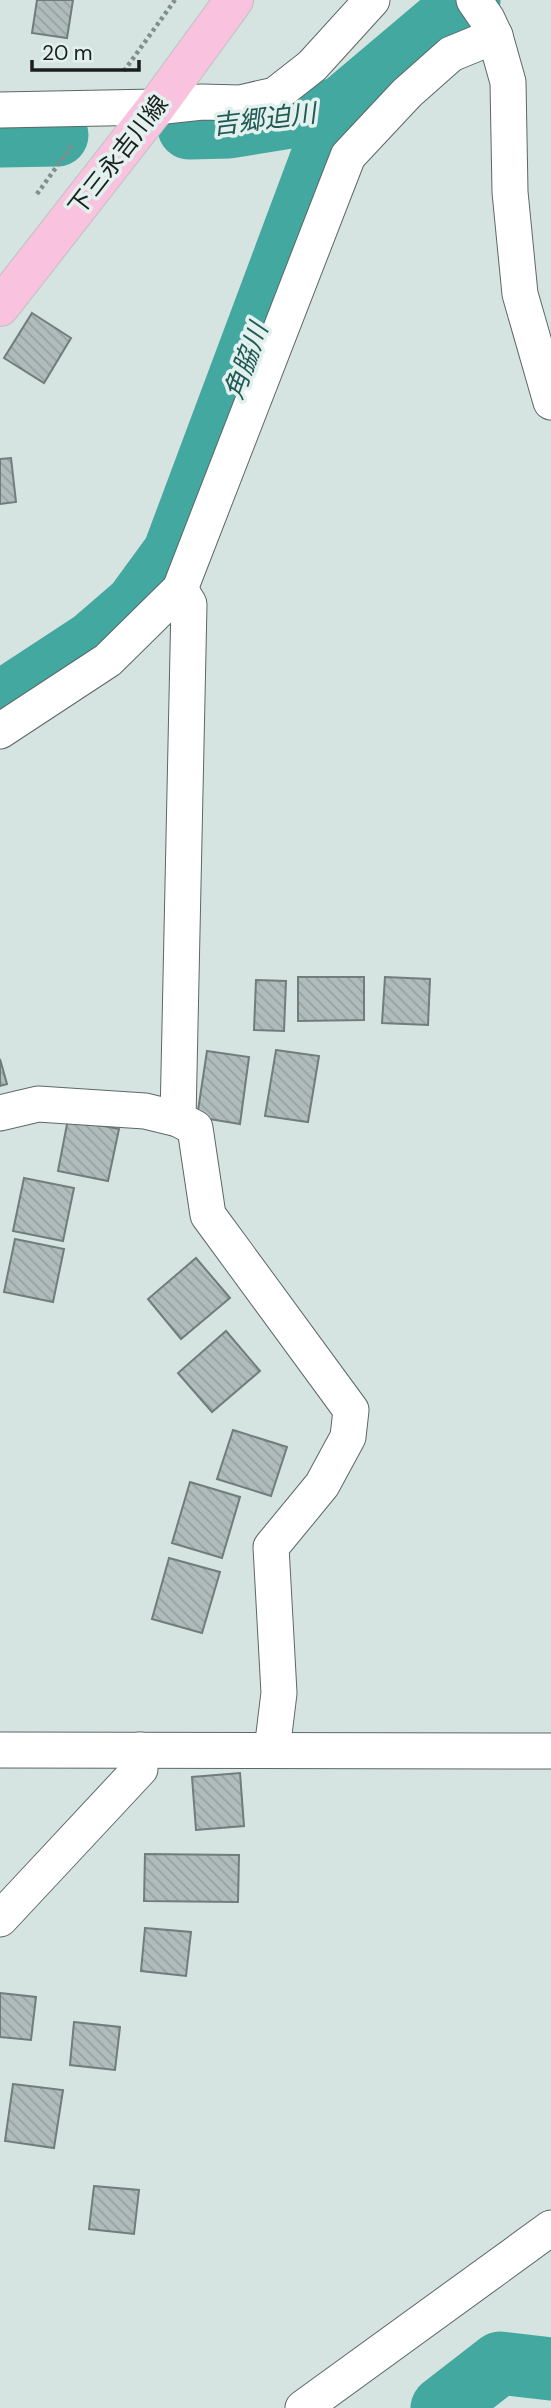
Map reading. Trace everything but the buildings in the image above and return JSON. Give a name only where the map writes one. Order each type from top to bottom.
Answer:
[{"type":"main road","name":"下三永吉川線","points":[[0,307],[156,107],[234,0]]},
{"type":"street","points":[[0,110],[156,107],[202,102],[240,103],[275,95],[312,66],[372,0]]},
{"type":"street","points":[[0,731],[108,660],[180,589],[348,156],[407,93],[486,18],[508,82],[510,191],[520,295],[551,402]]},
{"type":"street","points":[[178,1119],[189,604],[180,589]]},
{"type":"street","points":[[0,1113],[38,1104],[145,1111],[178,1119],[195,1128],[208,1215],[351,1410],[348,1437],[322,1485],[271,1547],[279,1693],[272,1750]]},
{"type":"street","points":[[0,1750],[551,1751]]},
{"type":"street","points":[[0,1919],[140,1769],[140,1750]]},
{"type":"street","points":[[303,2408],[551,2228]]},
{"type":"waterway","name":"角脇川","points":[[0,703],[92,643],[136,605],[174,553],[340,109],[469,0]]},
{"type":"waterway","name":"吉郷迫川","points":[[189,128],[229,127],[340,109]]},
{"type":"waterway","name":"吉郷迫川","points":[[0,136],[57,135]]},
{"type":"waterway","points":[[442,2408],[500,2363],[551,2369]]}]
